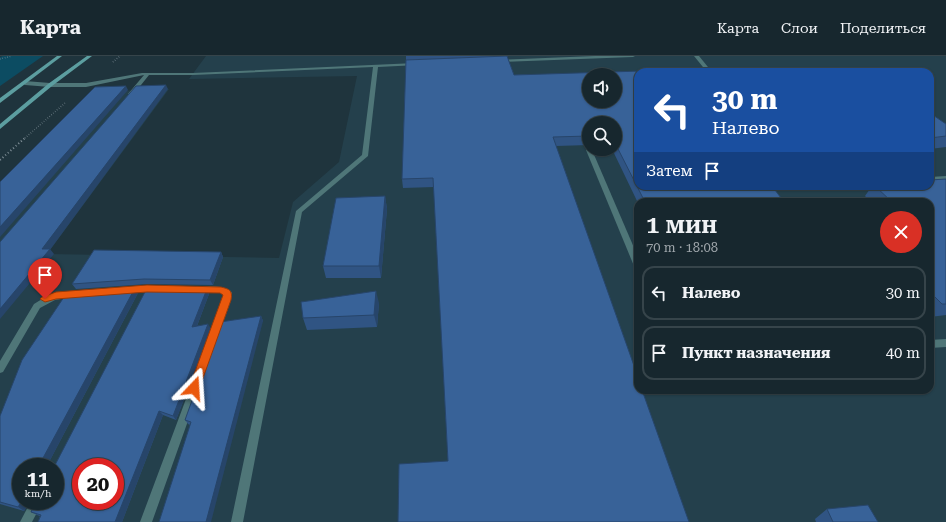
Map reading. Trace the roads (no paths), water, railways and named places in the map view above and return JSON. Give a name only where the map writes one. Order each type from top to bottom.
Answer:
[{"type":"main road","points":[[0,101],[60,56]]},
{"type":"main road","points":[[0,127],[50,85],[90,56]]},
{"type":"lane","points":[[493,61],[633,56]]},
{"type":"lane","points":[[696,56],[706,68]]},
{"type":"lane","points":[[24,83],[86,85],[142,74],[193,74],[423,64]]},
{"type":"lane","points":[[237,522],[299,211],[365,156],[376,66]]},
{"type":"lane","points":[[128,98],[148,74]]},
{"type":"lane","points":[[592,156],[634,257]]},
{"type":"lane","points":[[934,179],[946,178]]},
{"type":"lane","points":[[117,291],[147,288],[169,289]]},
{"type":"lane","points":[[140,302],[147,288]]},
{"type":"lane","points":[[146,522],[227,300],[228,293],[221,290],[191,289]]},
{"type":"lane","points":[[0,369],[37,306],[45,299],[56,295],[86,293]]},
{"type":"lane","points":[[934,344],[946,343]]},
{"type":"lane","points":[[26,522],[32,510]]}]
